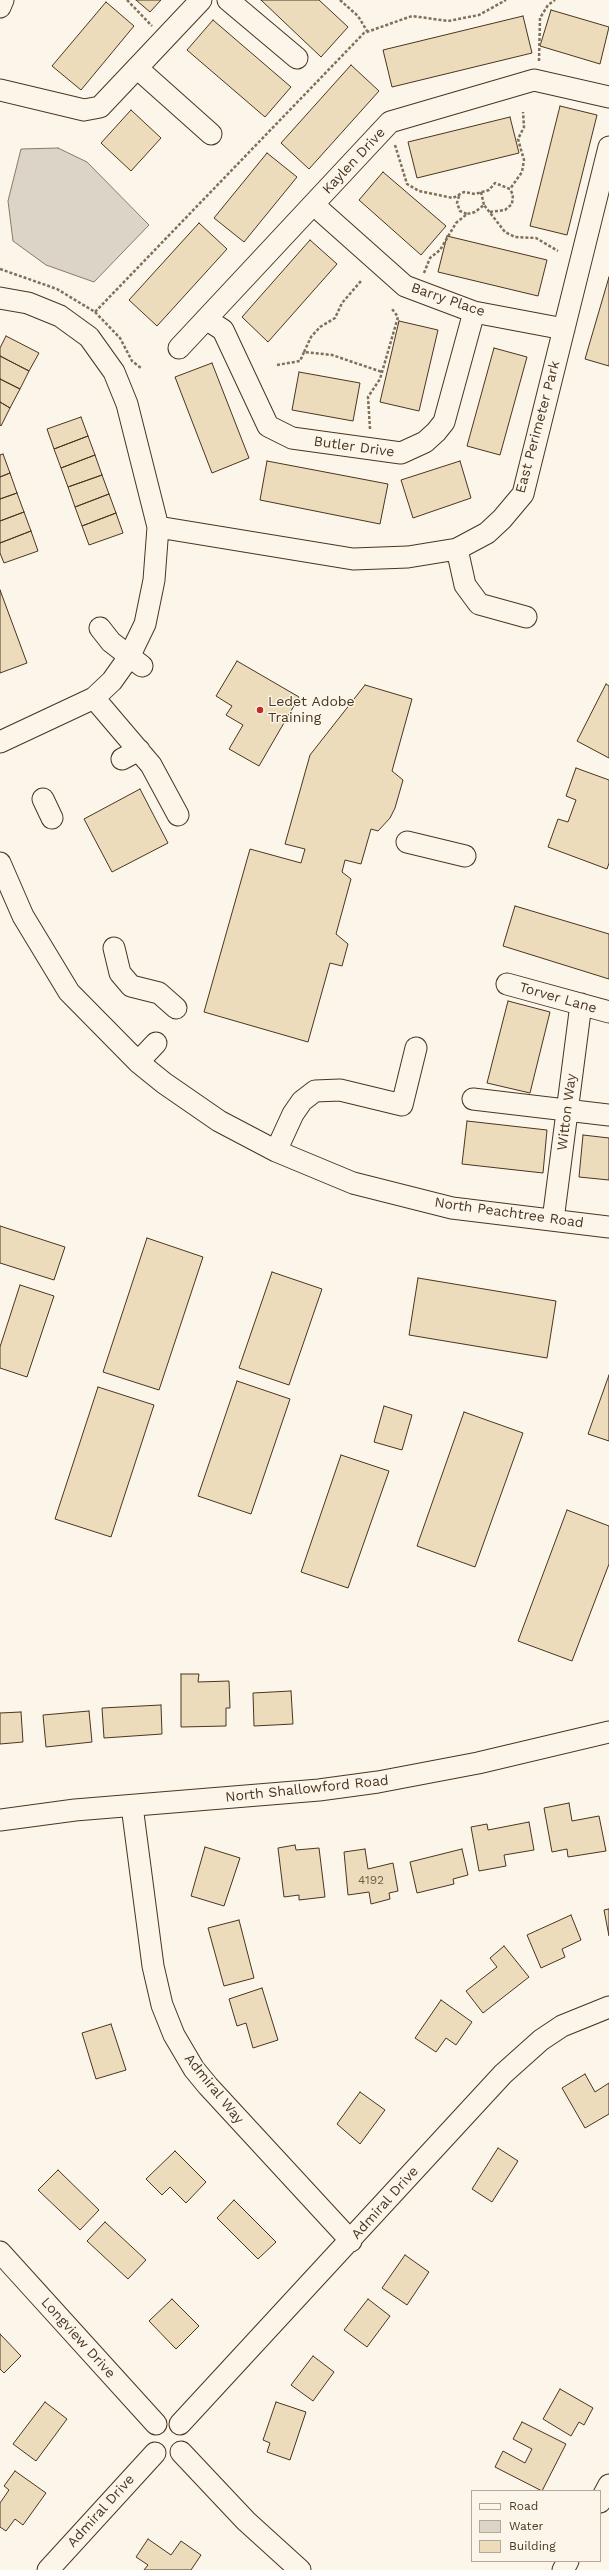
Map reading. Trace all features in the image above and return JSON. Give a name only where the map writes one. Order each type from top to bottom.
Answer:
[{"type":"street","points":[[0,7],[3,0]]},
{"type":"street","points":[[0,90],[84,110],[100,107],[201,0]]},
{"type":"street","points":[[228,0],[297,58]]},
{"type":"street","points":[[137,68],[211,134]]},
{"type":"street","name":"Kaylen Drive","points":[[179,348],[390,122],[534,80],[609,97]]},
{"type":"street","name":"East Perimeter Park","points":[[158,528],[353,559],[408,557],[457,549],[487,533],[502,519],[522,494],[609,147]]},
{"type":"street","name":"Barry Place","points":[[314,205],[406,286],[474,312],[564,329]]},
{"type":"street","points":[[0,298],[28,303],[60,316],[89,337],[114,372],[127,404],[158,528],[154,580],[136,662],[94,698],[0,742]]},
{"type":"street","name":"Butler Drive","points":[[206,319],[223,330],[268,426],[292,438],[401,453],[425,442],[444,422],[474,312]]},
{"type":"street","points":[[457,549],[464,585],[479,604],[526,616]]},
{"type":"street","points":[[100,628],[111,642],[136,662]]},
{"type":"street","points":[[94,698],[130,754],[151,764],[178,815]]},
{"type":"street","points":[[43,799],[52,818]]},
{"type":"street","points":[[407,842],[465,856]]},
{"type":"street","name":"North Peachtree Road","points":[[0,863],[23,916],[70,992],[138,1062],[164,1083],[219,1120],[276,1151],[353,1182],[452,1208],[609,1227]]},
{"type":"street","points":[[114,948],[120,974],[131,986],[159,993],[176,1008]]},
{"type":"street","name":"Torver Lane","points":[[507,984],[609,1012]]},
{"type":"street","name":"Witton Way","points":[[553,1220],[581,1004]]},
{"type":"street","points":[[138,1062],[156,1043]]},
{"type":"street","points":[[276,1151],[293,1114],[302,1101],[315,1091],[340,1090],[402,1105],[416,1048]]},
{"type":"street","points":[[473,1099],[609,1115]]},
{"type":"street","name":"North Shallowford Road","points":[[0,1820],[75,1810],[312,1791],[378,1782],[478,1763],[609,1732]]},
{"type":"street","name":"Admiral Way","points":[[132,1806],[153,1966],[162,2005],[174,2035],[187,2057],[208,2086],[351,2241]]},
{"type":"street","name":"Admiral Drive","points":[[180,2424],[351,2241],[503,2074],[541,2040],[562,2026],[609,2007]]},
{"type":"street","name":"Longview Drive","points":[[0,2252],[156,2424]]},
{"type":"street","points":[[168,2420],[180,2424],[186,2435],[185,2447],[181,2452],[171,2458],[155,2453],[149,2441],[149,2435],[156,2424],[168,2420]]},
{"type":"street","points":[[181,2452],[246,2521],[300,2570]]},
{"type":"street","name":"Admiral Drive","points":[[48,2570],[155,2453]]},
{"type":"street","points":[[601,2500],[609,2485]]},
{"type":"path","points":[[127,0],[154,28]]},
{"type":"path","points":[[340,0],[358,16],[367,31]]},
{"type":"path","points":[[95,312],[290,108],[367,31],[412,16],[448,20],[479,15],[506,0]]},
{"type":"path","points":[[539,67],[540,18],[548,5],[555,0]]},
{"type":"path","points":[[510,189],[517,183],[522,172],[524,160],[518,139],[524,127],[524,112]]},
{"type":"path","points":[[393,141],[399,153],[407,184],[419,191],[453,198],[464,192],[475,194],[489,190],[495,183],[510,189],[513,194],[512,204],[505,210],[490,212]]},
{"type":"path","points":[[481,192],[484,205],[505,232],[515,237],[536,238],[558,250]]},
{"type":"path","points":[[460,195],[457,203],[460,211],[467,214]]},
{"type":"path","points":[[422,279],[430,258],[440,250],[456,222],[467,214],[475,212],[484,205]]},
{"type":"path","points":[[0,269],[57,289],[95,312],[120,338],[132,360],[141,368]]},
{"type":"path","points":[[276,365],[300,361],[311,337],[320,327],[334,318],[342,304],[361,281]]},
{"type":"path","points":[[370,433],[368,397],[382,372],[398,317],[392,309]]},
{"type":"path","points":[[304,352],[332,355],[382,372]]},
{"type":"water","points":[[58,148],[87,162],[149,225],[94,282],[46,265],[13,241],[8,201],[21,149]]},
{"type":"building","points":[[136,0],[161,0],[150,12]]},
{"type":"building","points":[[261,0],[319,0],[348,27],[321,57]]},
{"type":"building","points":[[106,2],[134,26],[81,90],[52,66]]},
{"type":"building","points":[[551,10],[609,27],[600,64],[540,46]]},
{"type":"building","points":[[523,16],[532,53],[392,87],[383,50]]},
{"type":"building","points":[[213,20],[291,87],[265,117],[187,50]]},
{"type":"building","points":[[351,65],[379,91],[309,169],[281,143]]},
{"type":"building","points":[[560,106],[597,115],[567,235],[530,226]]},
{"type":"building","points":[[131,110],[161,138],[131,171],[101,143]]},
{"type":"building","points":[[510,117],[519,153],[417,178],[408,142]]},
{"type":"building","points":[[267,153],[297,177],[244,242],[214,218]]},
{"type":"building","points":[[383,172],[446,226],[421,255],[359,200]]},
{"type":"building","points":[[199,223],[227,249],[157,326],[129,300]]},
{"type":"building","points":[[447,236],[547,260],[538,296],[438,272]]},
{"type":"building","points":[[310,240],[337,264],[268,342],[242,317]]},
{"type":"building","points":[[609,277],[609,366],[585,359]]},
{"type":"building","points":[[399,321],[438,330],[419,411],[380,402]]},
{"type":"building","points":[[6,336],[39,353],[29,371],[0,356],[0,348]]},
{"type":"building","points":[[494,348],[527,357],[500,455],[467,446]]},
{"type":"building","points":[[0,356],[29,371],[20,389],[0,379]]},
{"type":"building","points":[[212,363],[249,458],[212,473],[175,377]]},
{"type":"building","points":[[299,372],[360,383],[353,421],[292,410]]},
{"type":"building","points":[[0,379],[20,389],[10,408],[0,402]]},
{"type":"building","points":[[0,402],[10,408],[1,426],[0,425]]},
{"type":"building","points":[[81,417],[88,436],[54,449],[47,429]]},
{"type":"building","points":[[88,436],[95,455],[61,468],[54,449]]},
{"type":"building","points":[[3,454],[10,473],[0,477],[0,455]]},
{"type":"building","points":[[95,455],[102,475],[68,487],[61,468]]},
{"type":"building","points":[[267,461],[388,484],[380,524],[260,500]]},
{"type":"building","points":[[460,461],[471,498],[413,518],[401,480]]},
{"type":"building","points":[[10,473],[17,493],[0,499],[0,477]]},
{"type":"building","points":[[102,475],[109,494],[75,507],[68,487]]},
{"type":"building","points":[[17,493],[24,512],[0,521],[0,499]]},
{"type":"building","points":[[109,494],[116,513],[82,526],[75,507]]},
{"type":"building","points":[[24,512],[31,531],[0,543],[0,521]]},
{"type":"building","points":[[116,513],[123,533],[89,545],[82,526]]},
{"type":"building","points":[[31,531],[38,551],[4,563],[0,553],[0,543]]},
{"type":"building","points":[[0,590],[27,663],[0,673]]},
{"type":"building","name":"Ledet Adobe Training","points":[[237,661],[299,697],[259,766],[229,749],[243,725],[226,715],[232,706],[216,696]]},
{"type":"building","points":[[606,684],[609,686],[609,758],[577,741]]},
{"type":"building","points":[[365,685],[412,699],[392,771],[403,780],[395,808],[390,818],[378,831],[371,829],[361,864],[345,860],[342,872],[351,879],[336,934],[348,944],[342,966],[330,963],[308,1042],[204,1012],[250,849],[301,863],[305,849],[285,844],[310,755]]},
{"type":"building","points":[[576,768],[609,780],[609,863],[607,869],[548,847],[558,819],[568,822],[576,800],[566,796]]},
{"type":"building","points":[[140,789],[168,843],[112,872],[84,819]]},
{"type":"building","points":[[515,906],[609,934],[609,979],[503,946]]},
{"type":"building","points":[[508,1001],[550,1012],[530,1093],[487,1083]]},
{"type":"building","points":[[467,1121],[547,1130],[543,1173],[462,1164]]},
{"type":"building","points":[[583,1135],[609,1138],[609,1180],[579,1177]]},
{"type":"building","points":[[0,1226],[65,1247],[54,1280],[0,1263]]},
{"type":"building","points":[[147,1238],[203,1257],[159,1390],[103,1372]]},
{"type":"building","points":[[272,1272],[322,1289],[289,1385],[239,1368]]},
{"type":"building","points":[[418,1278],[556,1301],[547,1358],[409,1335]]},
{"type":"building","points":[[20,1285],[54,1296],[27,1377],[0,1368],[0,1347]]},
{"type":"building","points":[[609,1375],[609,1441],[588,1434]]},
{"type":"building","points":[[237,1381],[290,1399],[251,1514],[198,1496]]},
{"type":"building","points":[[98,1387],[154,1405],[111,1537],[55,1519]]},
{"type":"building","points":[[384,1406],[412,1415],[402,1450],[374,1442]]},
{"type":"building","points":[[464,1412],[523,1433],[475,1567],[417,1546]]},
{"type":"building","points":[[341,1455],[389,1471],[348,1588],[301,1572]]},
{"type":"building","points":[[567,1510],[609,1526],[609,1564],[572,1661],[518,1641]]},
{"type":"building","points":[[181,1674],[199,1674],[198,1682],[229,1681],[230,1708],[226,1708],[226,1726],[181,1727]]},
{"type":"building","points":[[291,1691],[293,1724],[254,1726],[253,1693]]},
{"type":"building","points":[[161,1705],[162,1734],[104,1738],[102,1708]]},
{"type":"building","points":[[89,1711],[92,1742],[46,1747],[43,1715]]},
{"type":"building","points":[[21,1712],[23,1742],[0,1744],[0,1713]]},
{"type":"building","points":[[569,1803],[572,1821],[599,1816],[606,1851],[568,1857],[567,1849],[552,1852],[544,1808]]},
{"type":"building","points":[[529,1822],[534,1850],[504,1855],[506,1866],[479,1871],[471,1827],[487,1824],[488,1830]]},
{"type":"building","points":[[295,1845],[296,1850],[319,1848],[325,1897],[299,1900],[299,1895],[284,1897],[278,1848]]},
{"type":"building","points":[[205,1847],[240,1858],[224,1906],[191,1896]]},
{"type":"building","points":[[365,1849],[368,1869],[393,1863],[398,1891],[389,1893],[390,1899],[371,1904],[369,1892],[348,1895],[344,1852]]},
{"type":"building","points":[[462,1849],[468,1875],[453,1879],[454,1884],[417,1893],[410,1862]]},
{"type":"building","points":[[609,1909],[609,1936],[604,1910]]},
{"type":"building","points":[[571,1915],[581,1940],[562,1949],[565,1957],[541,1968],[527,1935]]},
{"type":"building","points":[[239,1920],[254,1978],[224,1986],[208,1928]]},
{"type":"building","points":[[504,1946],[529,1977],[483,2013],[466,1991],[497,1967],[490,1958]]},
{"type":"building","points":[[262,1988],[278,2040],[253,2048],[246,2023],[237,2026],[229,1999]]},
{"type":"building","points":[[441,2000],[472,2022],[456,2045],[446,2038],[436,2052],[415,2038]]},
{"type":"building","points":[[111,2024],[126,2070],[96,2079],[82,2033]]},
{"type":"building","points":[[585,2074],[595,2092],[609,2083],[609,2114],[585,2128],[562,2088]]},
{"type":"building","points":[[360,2092],[385,2110],[360,2144],[337,2124]]},
{"type":"building","points":[[498,2148],[518,2161],[492,2202],[472,2189]]},
{"type":"building","points":[[175,2151],[206,2182],[186,2203],[170,2187],[162,2195],[146,2179]]},
{"type":"building","points":[[58,2170],[99,2210],[80,2230],[38,2190]]},
{"type":"building","points":[[234,2200],[276,2242],[258,2259],[217,2218]]},
{"type":"building","points":[[105,2222],[146,2260],[128,2279],[87,2241]]},
{"type":"building","points":[[405,2255],[429,2272],[407,2305],[382,2288]]},
{"type":"building","points":[[172,2299],[199,2326],[176,2349],[149,2321]]},
{"type":"building","points":[[368,2299],[390,2316],[367,2347],[344,2330]]},
{"type":"building","points":[[0,2334],[21,2356],[4,2373],[0,2369]]},
{"type":"building","points":[[313,2356],[334,2372],[313,2401],[291,2385]]},
{"type":"building","points":[[560,2389],[593,2408],[584,2425],[579,2422],[571,2436],[543,2419]]},
{"type":"building","points":[[45,2402],[67,2419],[36,2461],[13,2444]]},
{"type":"building","points":[[276,2402],[306,2412],[290,2460],[267,2452],[270,2443],[263,2440]]},
{"type":"building","points":[[522,2422],[566,2444],[543,2490],[495,2467],[503,2451],[525,2463],[532,2449],[513,2439]]},
{"type":"building","points":[[15,2471],[46,2493],[23,2525],[15,2519],[6,2531],[0,2527],[0,2503],[9,2490],[4,2486]]},
{"type":"building","points":[[148,2539],[171,2555],[181,2541],[201,2555],[191,2570],[144,2570],[148,2565],[136,2557]]},
{"type":"place","name":"Ledet Adobe Training","points":[[260,710]]}]
